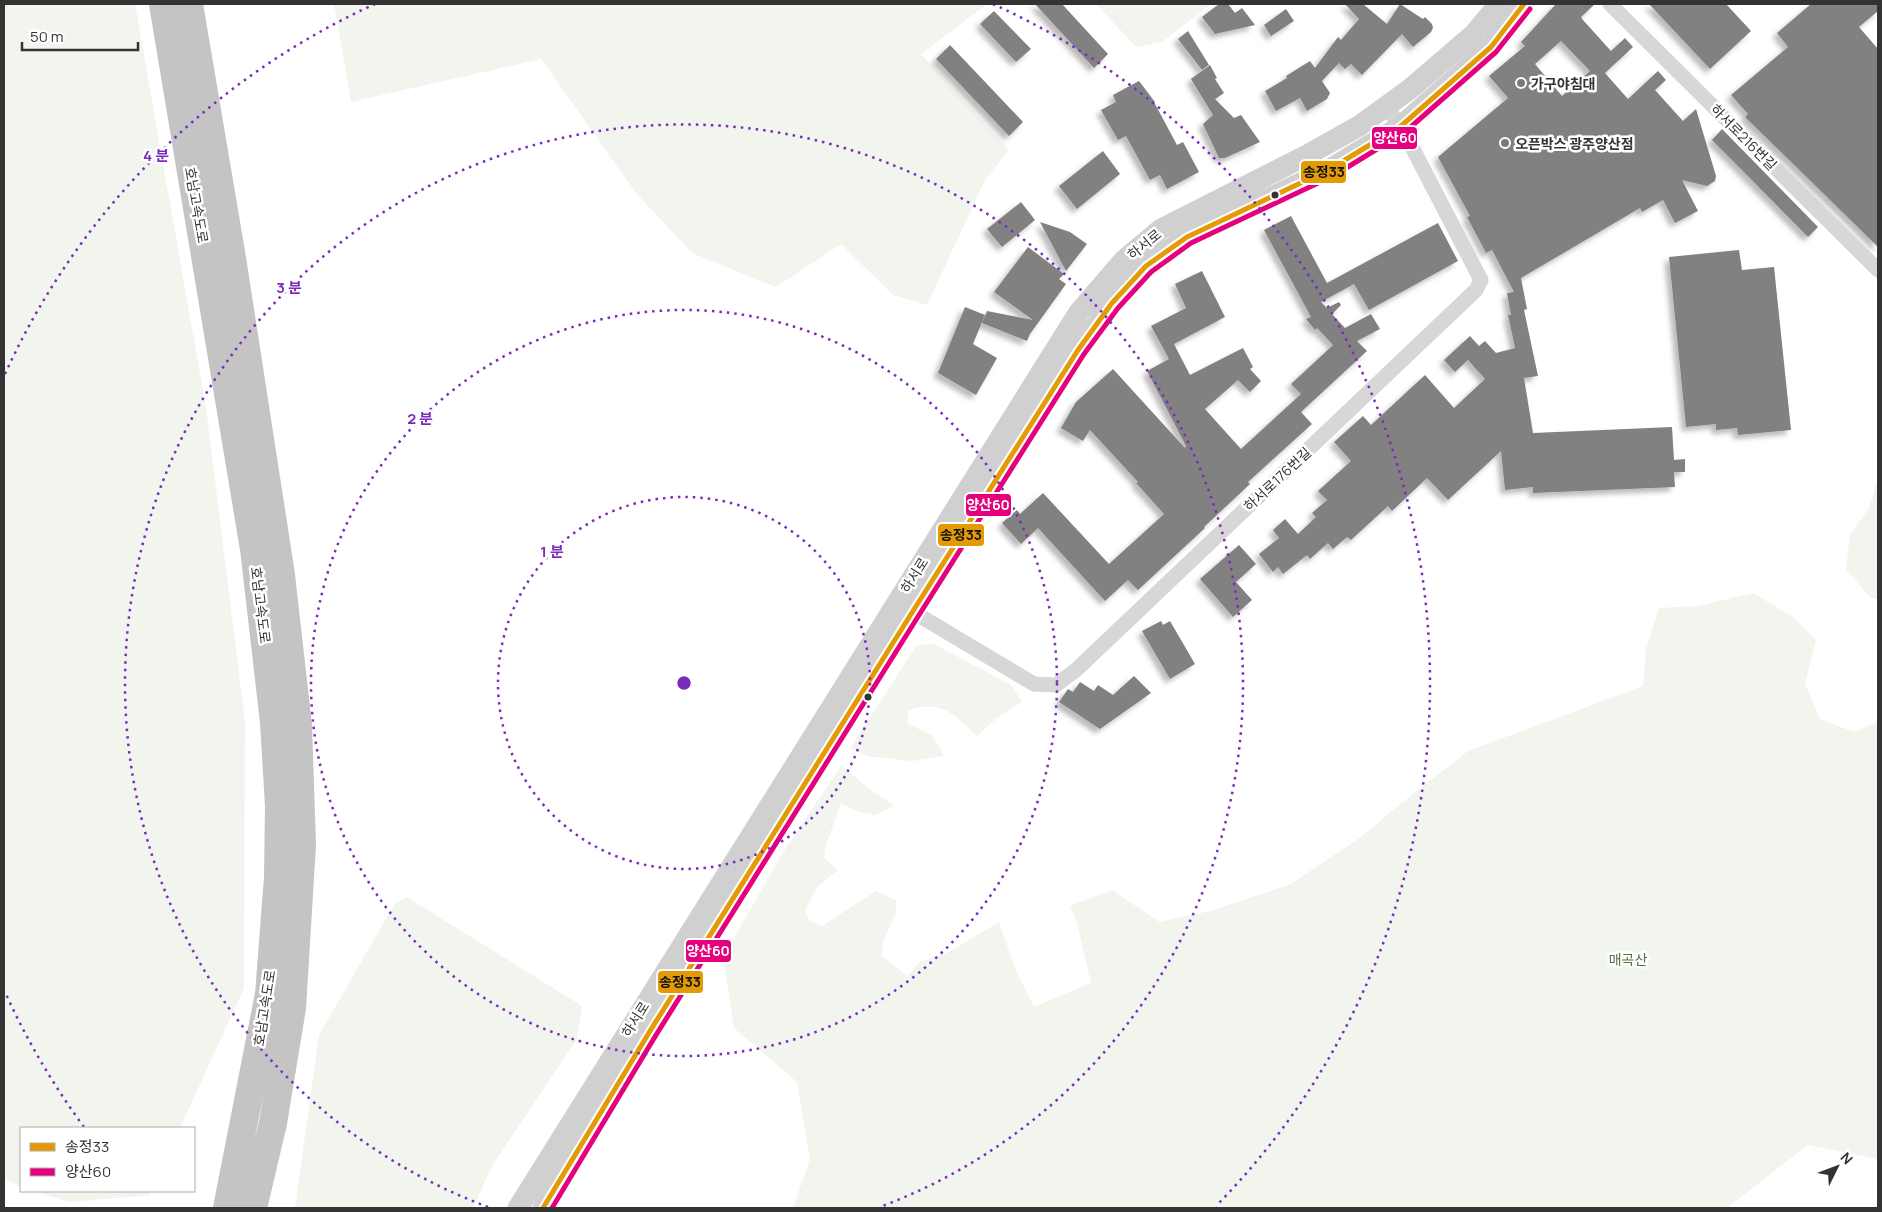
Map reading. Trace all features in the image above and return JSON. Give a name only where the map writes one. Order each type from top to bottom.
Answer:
[{"type":"highway","points":[[150,4],[172,128],[206,258]]},
{"type":"highway","name":"호남고속도로","points":[[163,4],[255,558],[274,722],[279,806],[278,877],[269,994],[227,1208]]},
{"type":"highway","name":"호남고속도로","points":[[189,4],[232,258],[281,575],[298,725],[302,845],[292,1008],[273,1123],[253,1208]]},
{"type":"main road","name":"하서로","points":[[543,1208],[905,607],[1079,312],[1124,260],[1161,229],[1360,126],[1410,89],[1474,34],[1499,4]]},
{"type":"main road","name":"하서로","points":[[518,1208],[905,607],[1078,350],[1112,304],[1146,266],[1187,237],[1330,169],[1401,126],[1491,47],[1524,4]]},
{"type":"street","name":"하서로216번길","points":[[1610,4],[1878,270]]},
{"type":"street","name":"하서로176번길","points":[[905,607],[1034,684],[1056,685],[1076,670],[1476,290],[1481,280],[1401,126],[1386,108]]},
{"type":"green space","points":[[4,4],[135,4],[206,408],[245,722],[244,988],[180,1127],[20,1127],[20,1186],[4,1178]]},
{"type":"green space","points":[[334,4],[987,4],[921,54],[1009,150],[985,180],[927,305],[893,295],[841,244],[776,287],[692,253],[636,193],[541,59],[351,102]]},
{"type":"green space","points":[[1096,4],[1211,4],[1162,42],[1136,47]]},
{"type":"green space","points":[[1876,485],[1878,485],[1878,599],[1871,598],[1846,569],[1850,535],[1869,508]]},
{"type":"green space","name":"매곡산","points":[[1753,593],[1793,617],[1816,640],[1805,684],[1820,719],[1854,732],[1878,722],[1878,1159],[1808,1145],[1727,1208],[793,1208],[810,1159],[797,1082],[734,1028],[723,957],[782,854],[841,766],[895,806],[875,815],[859,812],[841,803],[826,845],[824,858],[838,870],[817,887],[805,910],[809,920],[822,926],[876,891],[896,900],[896,913],[883,942],[881,955],[907,976],[921,961],[949,952],[999,922],[1016,971],[1034,1007],[1091,983],[1077,923],[1070,906],[1112,890],[1160,922],[1210,911],[1291,884],[1361,837],[1468,751],[1643,686],[1646,649],[1659,608],[1698,606]]},
{"type":"green space","points":[[934,644],[1011,685],[1022,702],[997,718],[977,736],[947,711],[930,707],[908,710],[908,724],[932,735],[944,756],[912,761],[868,756],[850,748],[917,645]]},
{"type":"green space","points":[[407,897],[582,1006],[577,1039],[492,1166],[473,1208],[295,1208],[319,1035],[394,905]]},
{"type":"green space","points":[[36,1192],[152,1192],[150,1195],[69,1202]]},
{"type":"building","points":[[1035,4],[1062,4],[1108,54],[1094,68]]},
{"type":"building","points":[[1219,4],[1228,4],[1235,13],[1242,8],[1255,25],[1215,34],[1202,17]]},
{"type":"building","points":[[1345,4],[1363,4],[1387,24],[1400,4],[1423,19],[1425,17],[1432,24],[1433,28],[1431,32],[1413,47],[1402,34],[1362,75],[1351,64],[1345,69],[1339,63],[1322,81],[1330,93],[1327,99],[1307,111],[1300,98],[1276,111],[1265,91],[1310,61],[1315,68],[1338,37],[1341,40],[1359,19]]},
{"type":"building","points":[[1556,4],[1595,4],[1581,17],[1583,20],[1611,51],[1625,38],[1633,47],[1605,73],[1628,99],[1658,71],[1666,80],[1655,90],[1683,121],[1696,109],[1716,176],[1715,181],[1707,186],[1682,180],[1698,211],[1675,223],[1663,200],[1642,212],[1640,208],[1521,278],[1527,309],[1524,310],[1538,376],[1524,378],[1533,433],[1672,427],[1674,460],[1685,459],[1685,472],[1674,472],[1675,487],[1533,493],[1533,487],[1505,490],[1501,451],[1448,500],[1427,478],[1392,511],[1388,506],[1351,540],[1347,537],[1333,549],[1328,543],[1310,559],[1307,555],[1283,574],[1278,567],[1273,572],[1259,554],[1279,538],[1273,530],[1285,519],[1298,534],[1316,517],[1312,513],[1327,500],[1318,491],[1351,461],[1334,442],[1363,416],[1371,425],[1425,375],[1454,408],[1485,379],[1468,360],[1455,372],[1444,360],[1470,336],[1479,346],[1485,341],[1496,353],[1515,348],[1508,315],[1511,315],[1507,293],[1514,292],[1492,250],[1486,253],[1467,217],[1470,216],[1438,157],[1508,98],[1489,76],[1525,46],[1521,42]],"holes":[[[1561,41],[1590,71],[1562,96],[1535,64]]]},
{"type":"building","points":[[1649,4],[1726,4],[1751,31],[1710,69]]},
{"type":"building","points":[[1811,4],[1878,4],[1878,11],[1859,27],[1878,49],[1878,247],[1745,117],[1748,114],[1731,95],[1788,47],[1777,33]]},
{"type":"building","points":[[1286,9],[1294,21],[1271,36],[1264,25]]},
{"type":"building","points":[[994,11],[1031,49],[1016,62],[980,24]]},
{"type":"building","points":[[1188,31],[1209,65],[1202,70],[1178,39]]},
{"type":"building","points":[[950,45],[1023,122],[1009,136],[936,59]]},
{"type":"building","points":[[1210,65],[1217,78],[1215,79],[1224,93],[1215,99],[1234,118],[1241,115],[1260,142],[1225,158],[1219,158],[1203,124],[1213,115],[1191,79]]},
{"type":"building","points":[[1139,81],[1155,102],[1177,145],[1183,142],[1199,172],[1167,189],[1160,175],[1150,180],[1126,136],[1118,140],[1101,110],[1116,102],[1113,95]]},
{"type":"building","points":[[1722,129],[1818,227],[1808,237],[1712,140]]},
{"type":"building","points":[[1103,151],[1120,174],[1077,209],[1059,186]]},
{"type":"building","points":[[1021,202],[1035,220],[1002,247],[987,229]]},
{"type":"building","points":[[1291,216],[1327,283],[1438,223],[1458,261],[1369,310],[1354,284],[1321,302],[1327,308],[1339,302],[1341,305],[1332,314],[1345,328],[1371,314],[1380,329],[1357,341],[1367,351],[1301,412],[1312,424],[1248,482],[1250,484],[1205,528],[1138,590],[1128,580],[1105,601],[1038,528],[1021,544],[1002,523],[1017,510],[1020,514],[1043,493],[1109,564],[1164,514],[1136,483],[1138,482],[1090,430],[1083,441],[1061,428],[1076,402],[1113,369],[1185,448],[1186,446],[1147,371],[1169,359],[1151,326],[1186,308],[1175,284],[1202,271],[1225,317],[1174,344],[1190,375],[1243,348],[1253,367],[1250,369],[1261,381],[1250,392],[1238,380],[1205,409],[1241,449],[1301,394],[1291,384],[1333,345],[1317,328],[1315,330],[1306,319],[1311,317],[1264,230]]},
{"type":"building","points":[[1040,222],[1070,232],[1087,244],[1066,271]]},
{"type":"building","points":[[1028,247],[1064,274],[1059,279],[1066,284],[1027,341],[982,323],[987,311],[1033,320],[994,292]]},
{"type":"building","points":[[1739,250],[1742,270],[1774,267],[1791,430],[1738,435],[1737,428],[1716,430],[1716,424],[1686,427],[1669,257]]},
{"type":"building","points":[[965,307],[985,315],[973,344],[997,358],[976,395],[938,373]]},
{"type":"building","points":[[1239,545],[1256,564],[1236,582],[1252,600],[1233,617],[1200,579]]},
{"type":"building","points":[[1161,621],[1163,625],[1170,621],[1195,664],[1170,679],[1142,631]]},
{"type":"building","points":[[1134,676],[1151,693],[1100,729],[1059,702],[1068,689],[1073,692],[1080,682],[1094,691],[1098,685],[1113,695]]},
{"type":"transit line","name":"송정33","points":[[543,1208],[650,1031],[913,611],[1078,350],[1112,303],[1146,266],[1187,237],[1330,169],[1401,126],[1491,47],[1524,4]]},
{"type":"transit line","name":"양산60","points":[[552,1208],[656,1035],[919,615],[1084,354],[1118,308],[1151,272],[1191,243],[1333,176],[1405,132],[1496,52],[1530,9]]},
{"type":"place","name":"가구야침대","points":[[1521,83]]},
{"type":"place","name":"오픈박스 광주양산점","points":[[1505,143]]}]
